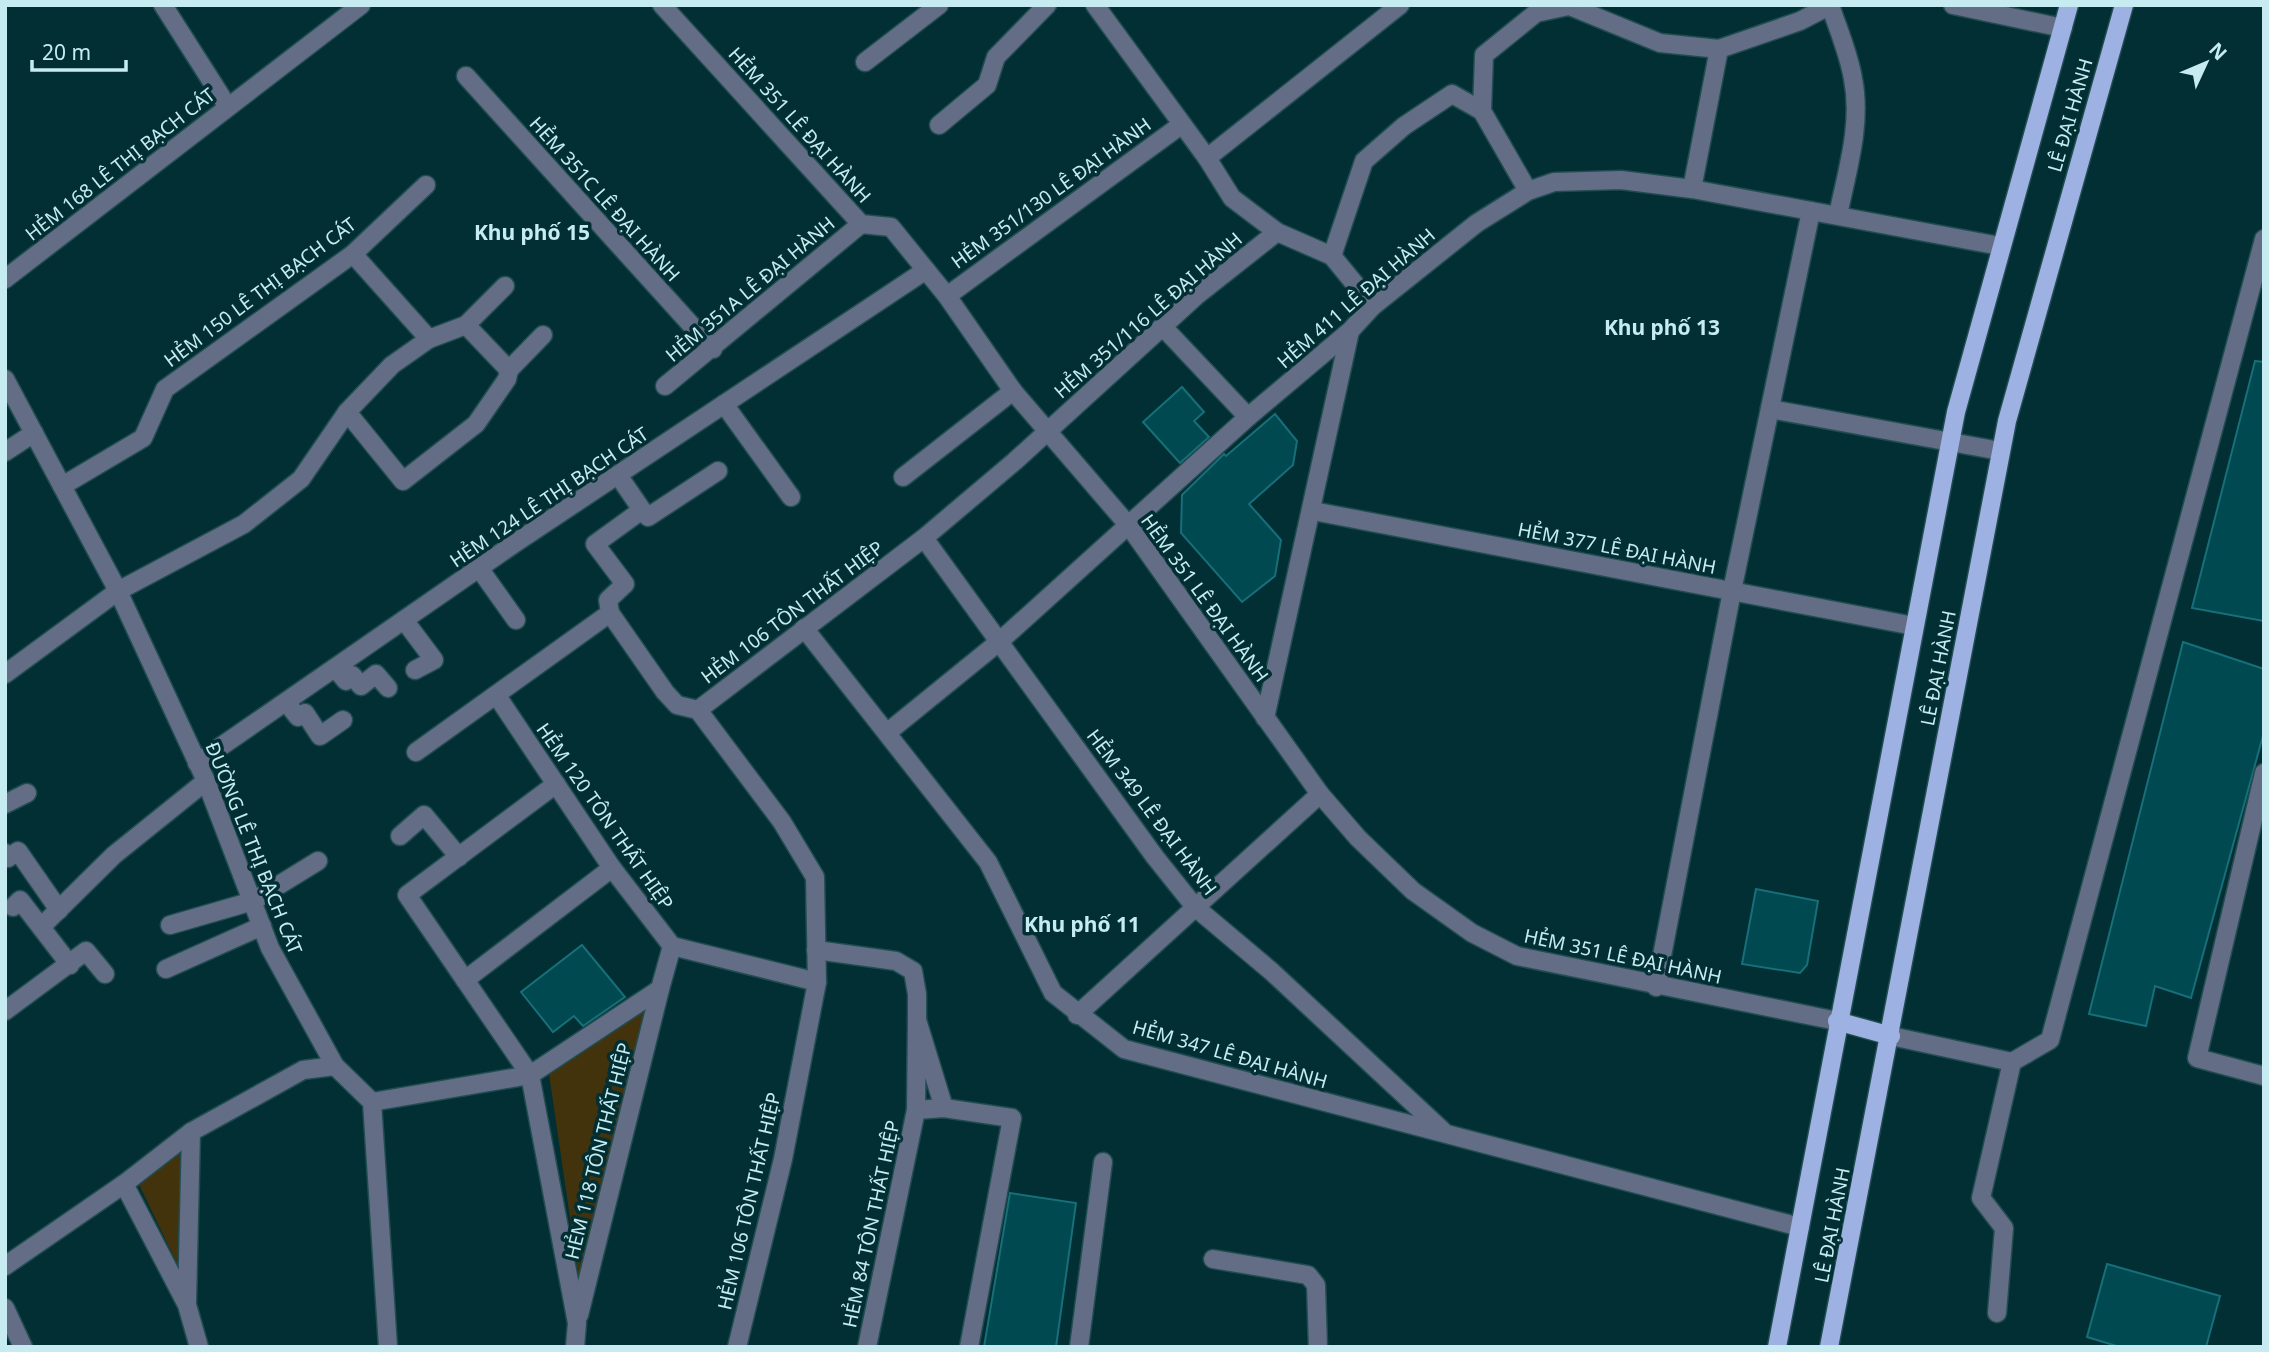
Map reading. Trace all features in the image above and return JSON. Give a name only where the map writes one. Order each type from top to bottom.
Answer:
[{"type":"main road","name":"LÊ ĐẠI HÀNH","points":[[1777,1347],[1837,1021],[1950,442],[2000,246],[2069,5]]},
{"type":"main road","name":"LÊ ĐẠI HÀNH","points":[[1829,1347],[1891,1036],[2000,451],[2124,5]]},
{"type":"main road","points":[[1837,1021],[1891,1036]]},
{"type":"street","points":[[163,5],[228,107]]},
{"type":"street","name":"HẺM 351 LÊ ĐẠI HÀNH","points":[[662,5],[861,224],[891,227],[947,296],[1013,391],[1129,526],[1320,793],[1394,874],[1472,933],[1517,956],[1657,987],[1837,1021]]},
{"type":"street","points":[[865,62],[939,5]]},
{"type":"street","points":[[1096,5],[1207,158],[1232,198],[1277,232],[1332,256],[1373,306]]},
{"type":"street","points":[[1207,158],[1400,5]]},
{"type":"street","points":[[1482,111],[1484,55],[1536,13],[1573,6],[1660,43],[1719,49],[1800,21],[1830,5],[1853,78],[1856,100],[1854,139],[1838,215]]},
{"type":"street","points":[[1953,5],[2063,28]]},
{"type":"street","name":"HẺM 168 LÊ THỊ BẠCH CÁT","points":[[5,279],[359,6]]},
{"type":"street","points":[[939,125],[987,85],[996,57],[1039,8]]},
{"type":"street","points":[[1692,189],[1719,49]]},
{"type":"street","name":"HẺM 351C LÊ ĐẠI HÀNH","points":[[466,76],[713,349]]},
{"type":"street","points":[[1332,256],[1364,161],[1404,126],[1452,94],[1482,111],[1528,191]]},
{"type":"street","name":"HẺM 351/130 LÊ ĐẠI HÀNH","points":[[947,296],[1181,125]]},
{"type":"street","name":"HẺM 411 LÊ ĐẠI HÀNH","points":[[888,732],[1000,641],[1248,417],[1350,331],[1373,306],[1477,223],[1528,191],[1555,182],[1590,178],[1692,189],[2000,246]]},
{"type":"street","name":"HẺM 150 LÊ THỊ BẠCH CÁT","points":[[62,486],[143,438],[165,389],[353,254],[426,185]]},
{"type":"street","points":[[1657,987],[1732,591],[1811,211]]},
{"type":"street","name":"HẺM 351A LÊ ĐẠI HÀNH","points":[[665,386],[861,224]]},
{"type":"street","name":"HẺM 351/116 LÊ ĐẠI HÀNH","points":[[1047,430],[1164,328],[1196,296],[1277,232]]},
{"type":"street","points":[[1891,1036],[2012,1062],[2050,1040],[2264,239]]},
{"type":"street","points":[[353,254],[429,339]]},
{"type":"street","name":"HẺM 124 LÊ THỊ BẠCH CÁT","points":[[197,763],[479,568],[926,270]]},
{"type":"street","points":[[5,674],[118,591],[244,524],[301,479],[347,412],[392,365],[429,339],[466,325],[505,286]]},
{"type":"street","points":[[466,325],[509,370]]},
{"type":"street","points":[[1164,328],[1248,417]]},
{"type":"street","points":[[1265,718],[1313,511],[1350,331]]},
{"type":"street","points":[[347,412],[403,481],[476,424],[507,379],[509,370],[543,335]]},
{"type":"street","name":"ĐƯỜNG LÊ THỊ BẠCH CÁT","points":[[5,379],[118,591],[206,781],[270,948],[335,1066],[372,1101]]},
{"type":"street","points":[[904,478],[1013,391]]},
{"type":"street","points":[[724,404],[791,497]]},
{"type":"street","points":[[1770,409],[2000,451]]},
{"type":"street","name":"HẺM 106 TÔN THẤT HIỆP","points":[[737,1347],[783,1159],[817,982],[816,877],[782,822],[698,710],[923,538],[1047,430]]},
{"type":"street","points":[[5,452],[34,433]]},
{"type":"street","points":[[618,475],[648,517],[718,471]]},
{"type":"street","points":[[642,510],[594,544],[625,584],[608,600],[610,614],[665,692],[677,705],[698,710]]},
{"type":"street","name":"HẺM 377 LÊ ĐẠI HÀNH","points":[[1313,511],[1914,626]]},
{"type":"street","name":"HẺM 349 LÊ ĐẠI HÀNH","points":[[923,538],[1155,857],[1195,907],[1271,971],[1446,1134]]},
{"type":"street","points":[[479,568],[516,620]]},
{"type":"street","points":[[416,752],[610,614]]},
{"type":"street","points":[[404,620],[434,660],[415,670]]},
{"type":"street","name":"HẺM 347 LÊ ĐẠI HÀNH","points":[[804,628],[988,862],[1053,993],[1077,1015],[1125,1049],[1800,1227]]},
{"type":"street","points":[[335,668],[346,681],[352,675],[362,686],[376,674],[388,688]]},
{"type":"street","name":"HẺM 120 TÔN THẤT HIỆP","points":[[497,696],[612,868],[672,946]]},
{"type":"street","points":[[286,702],[298,718],[305,713],[320,736],[342,720]]},
{"type":"street","points":[[2264,773],[2197,1058],[2264,1076]]},
{"type":"street","points":[[41,927],[114,855],[206,781]]},
{"type":"street","points":[[556,785],[407,895],[530,1074],[577,1323],[575,1347]]},
{"type":"street","points":[[5,804],[27,793]]},
{"type":"street","points":[[1077,1015],[1320,793]]},
{"type":"street","points":[[400,835],[424,815],[459,857]]},
{"type":"street","points":[[5,853],[8,858],[18,851],[59,910]]},
{"type":"street","points":[[170,925],[253,901],[318,861]]},
{"type":"street","points":[[465,980],[612,868]]},
{"type":"street","points":[[13,907],[20,900],[70,965]]},
{"type":"street","points":[[166,969],[262,926]]},
{"type":"street","points":[[388,1347],[372,1101],[530,1074],[660,989],[672,946],[817,982]]},
{"type":"street","points":[[816,950],[896,961],[913,971],[918,994],[917,1020],[944,1108]]},
{"type":"street","points":[[5,1012],[86,951],[105,974]]},
{"type":"street","name":"HẺM 118 TÔN THẤT HIỆP","points":[[577,1323],[660,989]]},
{"type":"street","name":"HẺM 84 TÔN THẤT HIỆP","points":[[867,1347],[916,1110],[917,1020]]},
{"type":"street","points":[[1997,1313],[2004,1228],[1981,1198],[2012,1062]]},
{"type":"street","points":[[5,1266],[124,1184],[191,1132],[303,1070],[335,1066]]},
{"type":"street","name":"HẺM 84 TÔN THẤT HIỆP","points":[[916,1110],[944,1108],[1012,1118],[969,1347]]},
{"type":"street","points":[[187,1305],[191,1132]]},
{"type":"street","points":[[1080,1347],[1103,1162]]},
{"type":"street","points":[[124,1184],[187,1305],[199,1347]]},
{"type":"street","points":[[1213,1259],[1308,1275],[1316,1285],[1318,1347]]},
{"type":"street","points":[[5,1308],[23,1347]]},
{"type":"shaded area","points":[[646,1010],[579,1279],[549,1074]]},
{"type":"shaded area","points":[[181,1140],[181,1272],[133,1172]]},
{"type":"building","points":[[2255,361],[2264,362],[2264,621],[2192,608]]},
{"type":"building","points":[[1182,387],[1204,412],[1194,421],[1209,437],[1180,463],[1143,422]]},
{"type":"building","points":[[1275,414],[1297,441],[1293,465],[1249,504],[1281,540],[1275,576],[1242,602],[1181,533],[1182,495],[1224,454],[1226,456]]},
{"type":"building","points":[[2183,642],[2264,669],[2264,732],[2191,998],[2155,986],[2146,1026],[2089,1014]]},
{"type":"building","points":[[1756,889],[1818,901],[1807,965],[1800,973],[1742,964]]},
{"type":"building","points":[[582,945],[625,997],[583,1026],[574,1016],[553,1032],[521,992]]},
{"type":"building","points":[[1010,1193],[1076,1203],[1056,1347],[984,1347]]},
{"type":"building","points":[[2107,1264],[2220,1296],[2206,1347],[2120,1347],[2087,1337]]},
{"type":"district","name":"Khu phố 15","points":[[532,233]]},
{"type":"district","name":"Khu phố 13","points":[[1662,328]]},
{"type":"district","name":"Khu phố 11","points":[[1082,925]]}]
